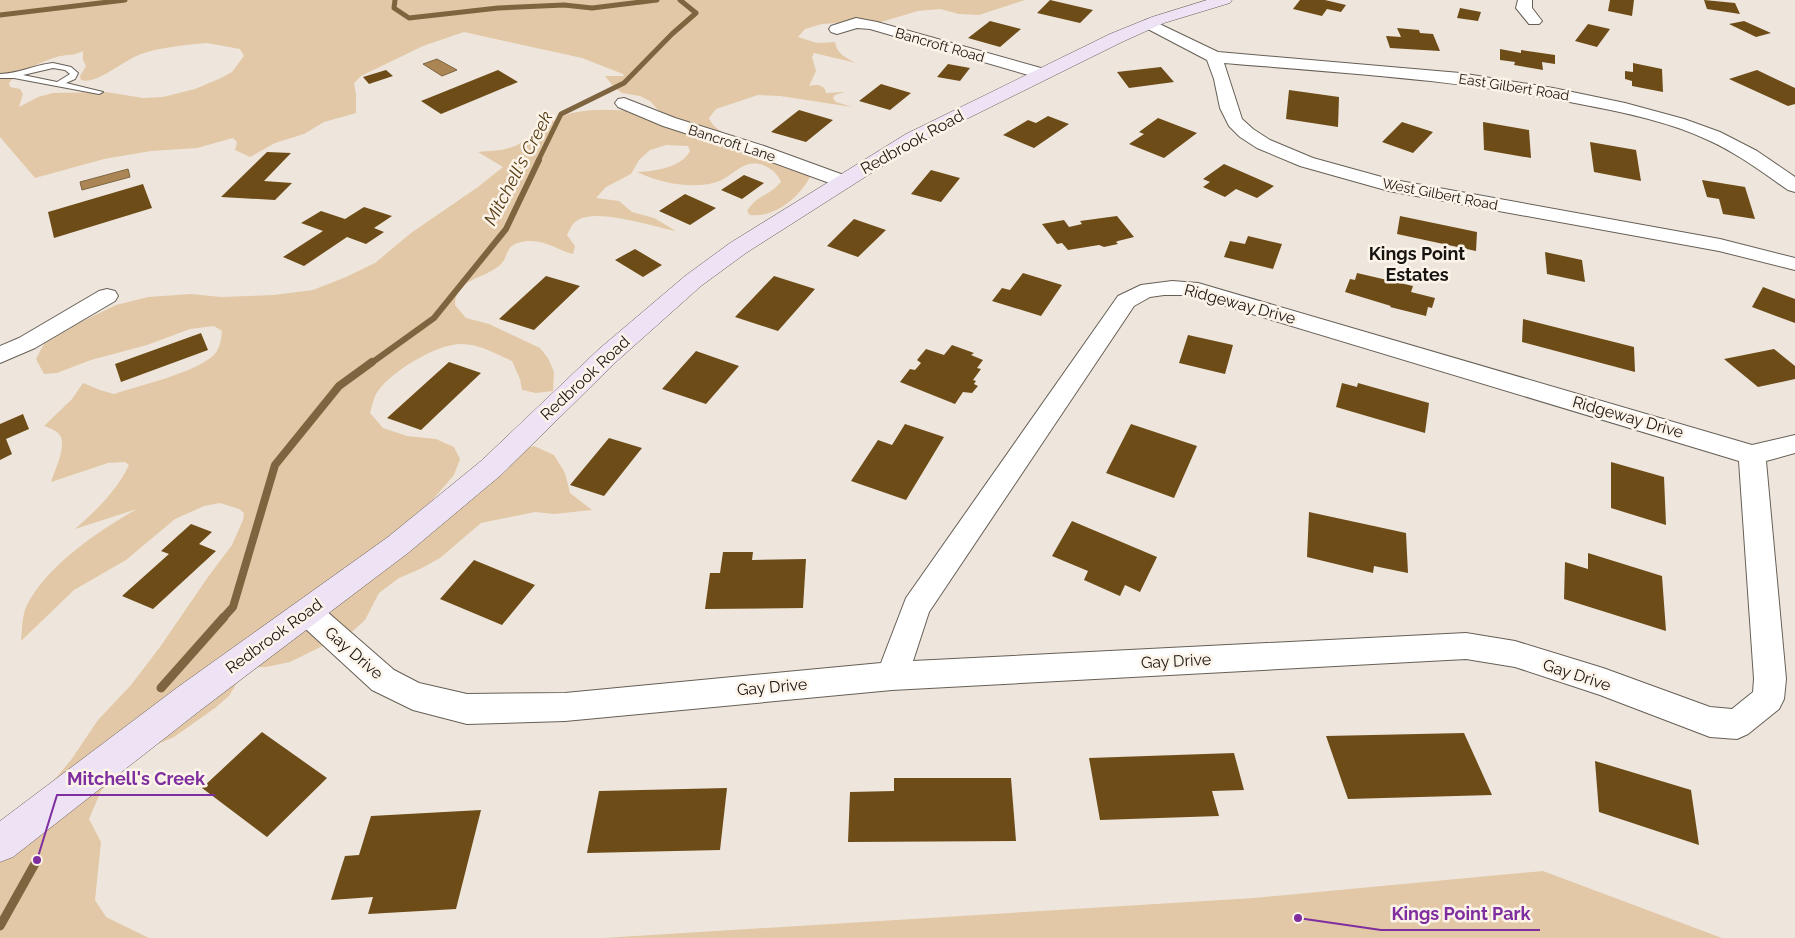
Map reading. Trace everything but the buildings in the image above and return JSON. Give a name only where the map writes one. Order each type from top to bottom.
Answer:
[{"type":"main road","name":"Redbrook Road","points":[[0,844],[190,698],[398,545],[492,468],[608,354],[693,281],[738,248],[913,138],[1116,38],[1148,24],[1224,0]]},
{"type":"street","points":[[1525,0],[1524,8],[1534,21]]},
{"type":"street","name":"Bancroft Road","points":[[837,29],[856,24],[871,25],[1042,74]]},
{"type":"street","points":[[1148,24],[1214,57]]},
{"type":"street","name":"East Gilbert Road","points":[[1214,57],[1460,78],[1574,97],[1678,123],[1714,136],[1750,155],[1795,186]]},
{"type":"street","name":"West Gilbert Road","points":[[1214,57],[1223,82],[1226,102],[1235,122],[1254,138],[1308,162],[1348,176],[1720,245],[1795,264]]},
{"type":"street","name":"Bancroft Lane","points":[[624,102],[669,122],[757,150],[842,181]]},
{"type":"street","name":"Ridgeway Drive","points":[[892,676],[916,607],[1109,325],[1126,301],[1140,292],[1159,286],[1190,288],[1752,455]]},
{"type":"street","points":[[0,355],[27,343],[107,296]]},
{"type":"street","points":[[1752,455],[1795,444]]},
{"type":"street","name":"Gay Drive","points":[[307,612],[382,680],[414,696],[467,709],[565,707],[892,676],[1466,646],[1515,654],[1603,682],[1710,722],[1737,724],[1768,699],[1770,679],[1752,455]]},
{"type":"lane","points":[[14,76],[48,66],[71,70],[74,73],[72,77],[60,84]]},
{"type":"lane","points":[[0,76],[14,76],[100,92]]},
{"type":"shaded area","points":[[0,0],[1025,0],[979,15],[959,14],[940,9],[918,11],[871,25],[856,22],[822,24],[805,29],[798,37],[817,43],[835,42],[840,53],[856,63],[814,53],[812,57],[816,71],[809,86],[822,86],[826,93],[845,92],[835,95],[833,98],[836,102],[852,107],[780,96],[758,95],[716,109],[709,118],[716,128],[752,143],[697,132],[699,138],[769,159],[810,177],[793,199],[777,210],[759,215],[750,215],[747,211],[751,205],[781,182],[779,177],[767,167],[757,164],[741,167],[715,183],[700,185],[672,183],[654,179],[637,172],[667,168],[686,157],[690,151],[688,146],[666,145],[650,150],[639,160],[631,174],[606,187],[596,198],[619,201],[632,212],[654,218],[676,231],[612,217],[587,217],[574,223],[567,235],[575,246],[573,254],[541,242],[520,242],[508,250],[503,262],[499,266],[471,281],[460,290],[456,296],[455,305],[466,318],[489,324],[540,348],[548,358],[554,372],[553,391],[536,393],[522,390],[520,379],[512,361],[468,344],[451,345],[428,354],[404,367],[385,383],[375,396],[370,413],[383,428],[407,436],[436,439],[454,447],[460,459],[454,475],[410,526],[521,450],[534,446],[554,455],[565,473],[570,493],[592,510],[554,514],[535,512],[481,523],[440,558],[399,578],[379,593],[365,620],[353,631],[290,662],[266,667],[246,668],[229,696],[215,708],[174,737],[142,751],[121,767],[101,791],[89,819],[101,842],[95,900],[106,917],[149,938],[0,938],[0,845],[71,760],[98,720],[131,685],[160,647],[232,545],[243,520],[244,513],[239,509],[220,503],[204,506],[175,519],[126,560],[74,590],[21,641],[26,607],[46,577],[90,539],[137,509],[75,529],[105,500],[129,465],[125,462],[108,463],[51,482],[61,454],[62,442],[58,433],[44,426],[72,399],[83,383],[114,394],[179,374],[213,356],[219,347],[222,331],[214,326],[190,329],[147,345],[91,360],[57,373],[44,374],[36,359],[44,344],[81,322],[116,305],[148,297],[191,294],[221,297],[274,295],[313,290],[375,263],[411,233],[478,187],[503,167],[478,152],[499,150],[519,144],[551,122],[572,113],[605,110],[661,113],[650,101],[640,96],[622,93],[605,76],[624,76],[623,74],[582,58],[464,32],[423,46],[361,76],[354,83],[356,113],[324,122],[304,134],[275,143],[250,157],[235,150],[237,142],[233,138],[197,148],[151,151],[104,159],[35,178],[0,137]],"holes":[[[207,43],[240,49],[244,56],[232,72],[195,89],[163,97],[143,98],[106,92],[53,93],[38,97],[19,107],[23,94],[20,89],[10,87],[9,83],[41,63],[55,57],[83,51],[83,60],[86,66],[80,76],[81,80],[87,81],[103,76],[134,57],[157,50]]]},
{"type":"shaded area","points":[[437,59],[457,70],[442,76],[423,64]]},
{"type":"shaded area","points":[[128,169],[130,177],[82,190],[80,182]]},
{"type":"shaded area","points":[[1543,871],[1722,938],[603,938],[1254,898]]},
{"type":"waterway","name":"Mitchell's Creek","points":[[0,15],[125,0]]},
{"type":"waterway","name":"Mitchell's Creek","points":[[395,0],[394,8],[409,18],[498,8],[564,5],[592,8],[657,0]]},
{"type":"waterway","name":"Mitchell's Creek","points":[[538,161],[561,114],[624,83],[672,34],[696,13],[680,0]]},
{"type":"waterway","name":"Mitchell's Creek","points":[[370,364],[434,318],[506,229],[539,160]]},
{"type":"waterway","name":"Mitchell's Creek","points":[[223,618],[233,607],[275,465],[339,386],[372,362]]},
{"type":"waterway","name":"Mitchell's Creek","points":[[161,688],[224,617]]},
{"type":"waterway","name":"Mitchell's Creek","points":[[0,926],[37,860]]},
{"type":"place","name":"Mitchell's Creek","points":[[37,860]]},
{"type":"place","name":"Kings Point Park","points":[[1298,918]]},
{"type":"district","name":"Kings Point Estates","points":[[1417,263]]}]
